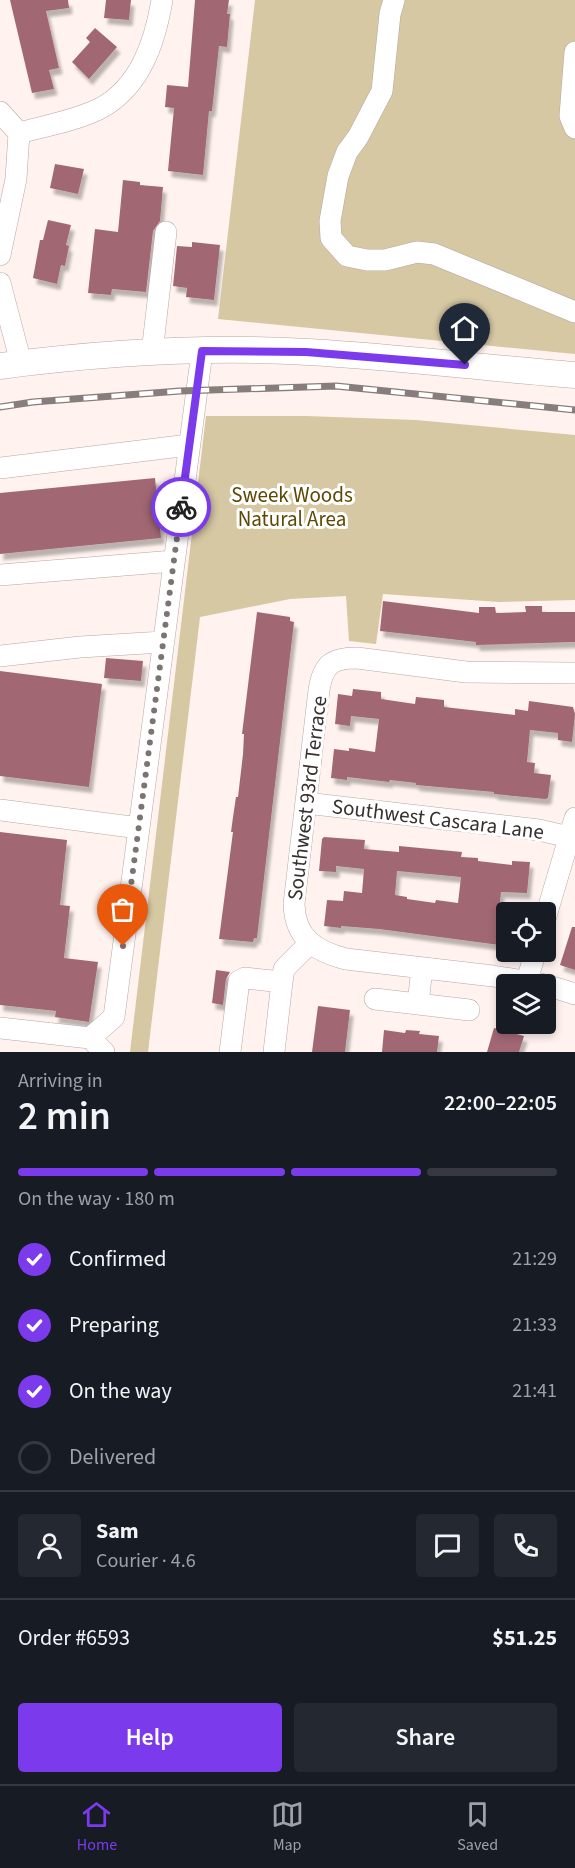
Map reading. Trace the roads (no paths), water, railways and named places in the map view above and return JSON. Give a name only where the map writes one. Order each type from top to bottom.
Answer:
[{"type":"main road","points":[[10,364],[93,356],[246,350],[317,352],[575,375]]},
{"type":"street","points":[[19,133],[75,118],[99,108],[121,93],[138,72],[150,51],[162,0]]},
{"type":"street","points":[[394,0],[387,34],[382,92],[344,160],[333,200],[330,221],[331,238],[347,256],[367,260],[385,260],[417,252],[434,254],[575,312]]},
{"type":"street","points":[[575,52],[570,116],[575,129]]},
{"type":"street","points":[[0,112],[19,133],[16,179],[0,255]]},
{"type":"street","points":[[152,353],[166,232]]},
{"type":"street","points":[[0,283],[10,364]]},
{"type":"street","points":[[0,1028],[97,1045],[114,1017],[202,351]]},
{"type":"street","points":[[0,468],[189,445]]},
{"type":"street","points":[[0,575],[174,561]]},
{"type":"street","points":[[0,656],[80,647],[163,642]]},
{"type":"street","name":"Southwest 93rd Terrace","points":[[306,938],[294,919],[294,904],[321,676],[330,665],[340,658],[357,658],[466,672],[575,673]]},
{"type":"street","name":"Southwest Cascara Lane","points":[[306,803],[539,830],[572,827]]},
{"type":"street","points":[[0,810],[139,828]]},
{"type":"street","points":[[550,902],[572,827]]},
{"type":"street","points":[[274,1052],[284,969],[306,938],[325,953],[346,959],[496,978]]},
{"type":"street","points":[[418,1004],[422,968]]},
{"type":"street","points":[[230,1052],[239,981],[245,978],[282,982]]},
{"type":"street","points":[[556,988],[575,994]]},
{"type":"street","points":[[375,999],[469,1010]]},
{"type":"railway","points":[[0,407],[33,402],[180,391],[336,386],[575,410]]},
{"type":"park label","name":"Sweek Woods Natural Area","points":[[292,507]]}]
